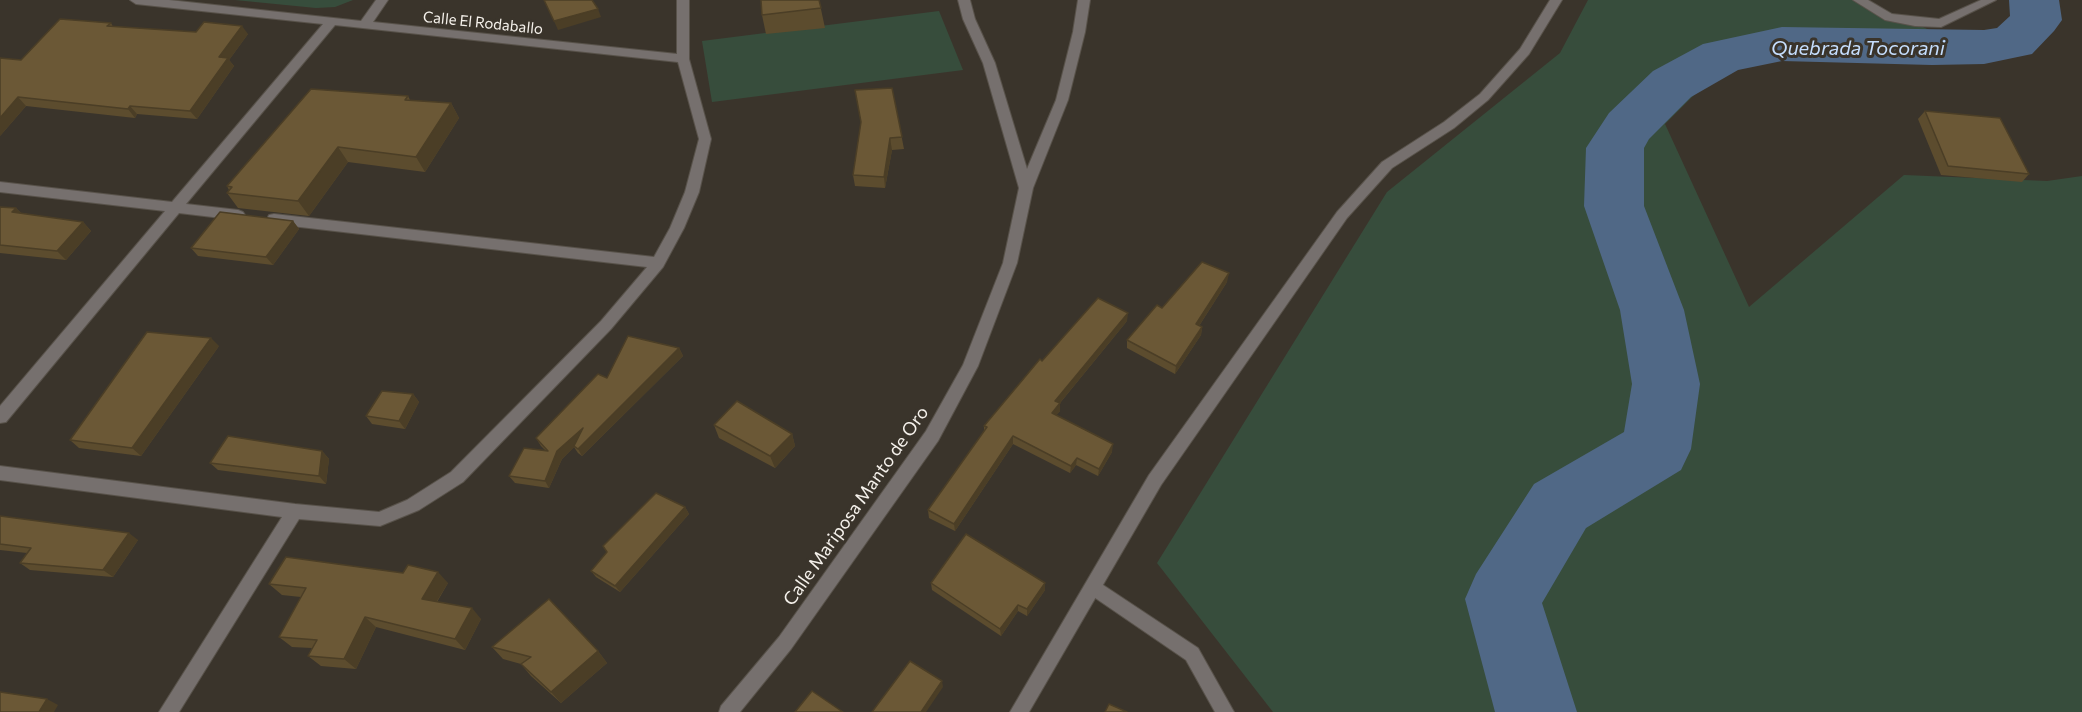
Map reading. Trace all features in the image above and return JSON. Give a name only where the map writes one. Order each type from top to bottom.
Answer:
[{"type":"street","name":"Calle El Rodaballo","points":[[136,0],[683,59]]},
{"type":"street","points":[[364,25],[378,9],[382,0]]},
{"type":"street","points":[[0,473],[295,511],[380,519],[413,505],[457,477],[606,325],[658,263],[692,192],[705,139],[683,59],[683,0]]},
{"type":"street","name":"Calle Mariposa Manto de Oro","points":[[728,712],[785,643],[932,436],[970,366],[1010,263],[1026,188],[989,63],[963,0]]},
{"type":"street","points":[[1026,188],[1062,100],[1079,32],[1084,0]]},
{"type":"street","points":[[1019,712],[1155,480],[1342,215],[1387,165],[1449,125],[1484,97],[1525,51],[1556,0]]},
{"type":"street","points":[[1859,0],[1889,17],[1915,22],[1941,23],[1990,0]]},
{"type":"street","points":[[0,417],[332,21]]},
{"type":"street","points":[[0,187],[658,263]]},
{"type":"street","points":[[168,712],[295,511]]},
{"type":"street","points":[[1094,587],[1192,654],[1225,712]]},
{"type":"green space","points":[[235,0],[353,0],[335,7],[316,8]]},
{"type":"green space","points":[[1588,0],[1863,0],[1965,46],[1816,42],[1757,54],[1707,82],[1665,124],[1749,307],[1904,175],[2047,181],[2082,176],[2082,712],[1273,712],[1157,563],[1387,192],[1560,53]]},
{"type":"green space","points":[[939,11],[963,70],[712,102],[702,41]]},
{"type":"building","points":[[544,0],[592,0],[598,9],[554,21]]},
{"type":"building","points":[[761,0],[819,0],[821,8],[762,15]]},
{"type":"building","points":[[60,19],[111,23],[107,26],[196,32],[204,22],[242,26],[219,57],[228,58],[190,111],[130,106],[128,109],[18,97],[0,118],[0,58],[21,60]]},
{"type":"building","points":[[892,88],[902,137],[890,138],[884,177],[853,175],[861,122],[855,90]]},
{"type":"building","points":[[311,89],[408,96],[405,100],[451,103],[416,157],[338,147],[298,201],[227,193],[232,187],[227,186]]},
{"type":"building","points":[[1925,111],[2000,118],[2029,174],[1948,166]]},
{"type":"building","points":[[0,207],[16,208],[12,212],[83,222],[57,251],[0,245]]},
{"type":"building","points":[[220,212],[293,221],[266,257],[191,248]]},
{"type":"building","points":[[1202,262],[1229,273],[1196,324],[1202,327],[1176,366],[1127,340],[1157,305],[1162,308]]},
{"type":"building","points":[[1098,298],[1128,313],[1055,401],[1060,403],[1052,413],[1113,444],[1099,469],[1077,458],[1071,466],[1013,436],[954,524],[928,510],[987,427],[984,426],[1040,359],[1042,361]]},
{"type":"building","points":[[147,332],[211,338],[132,448],[70,440]]},
{"type":"building","points":[[628,336],[679,348],[578,449],[574,446],[583,428],[557,451],[545,481],[509,476],[524,448],[548,451],[536,438],[598,374],[607,378]]},
{"type":"building","points":[[382,391],[413,394],[399,421],[366,416]]},
{"type":"building","points":[[737,401],[792,434],[770,456],[714,425]]},
{"type":"building","points":[[228,436],[322,451],[319,476],[210,463]]},
{"type":"building","points":[[656,493],[685,507],[615,586],[591,571],[607,552],[603,546]]},
{"type":"building","points":[[0,516],[129,533],[103,570],[20,563],[31,548],[0,544]]},
{"type":"building","points":[[966,534],[1045,583],[1027,609],[1018,605],[1000,629],[931,583]]},
{"type":"building","points":[[286,557],[403,573],[408,565],[438,572],[422,599],[472,608],[455,639],[365,617],[344,659],[308,656],[317,640],[279,637],[306,588],[269,584]]},
{"type":"building","points":[[549,599],[598,651],[551,692],[521,664],[531,657],[492,647]]},
{"type":"building","points":[[910,661],[942,681],[921,712],[872,712]]},
{"type":"building","points":[[812,691],[843,712],[795,712]]},
{"type":"building","points":[[0,692],[47,699],[39,712],[0,712]]},
{"type":"building","points":[[1109,704],[1127,712],[1105,712]]},
{"type":"waterway","name":"Quebrada Tocorani","points":[[1536,712],[1503,599],[1560,506],[1656,449],[1666,384],[1652,310],[1614,206],[1615,148],[1629,126],[1672,84],[1722,56],[1782,44],[1932,48],[1984,47],[2013,42],[2036,20],[2034,0]]}]
